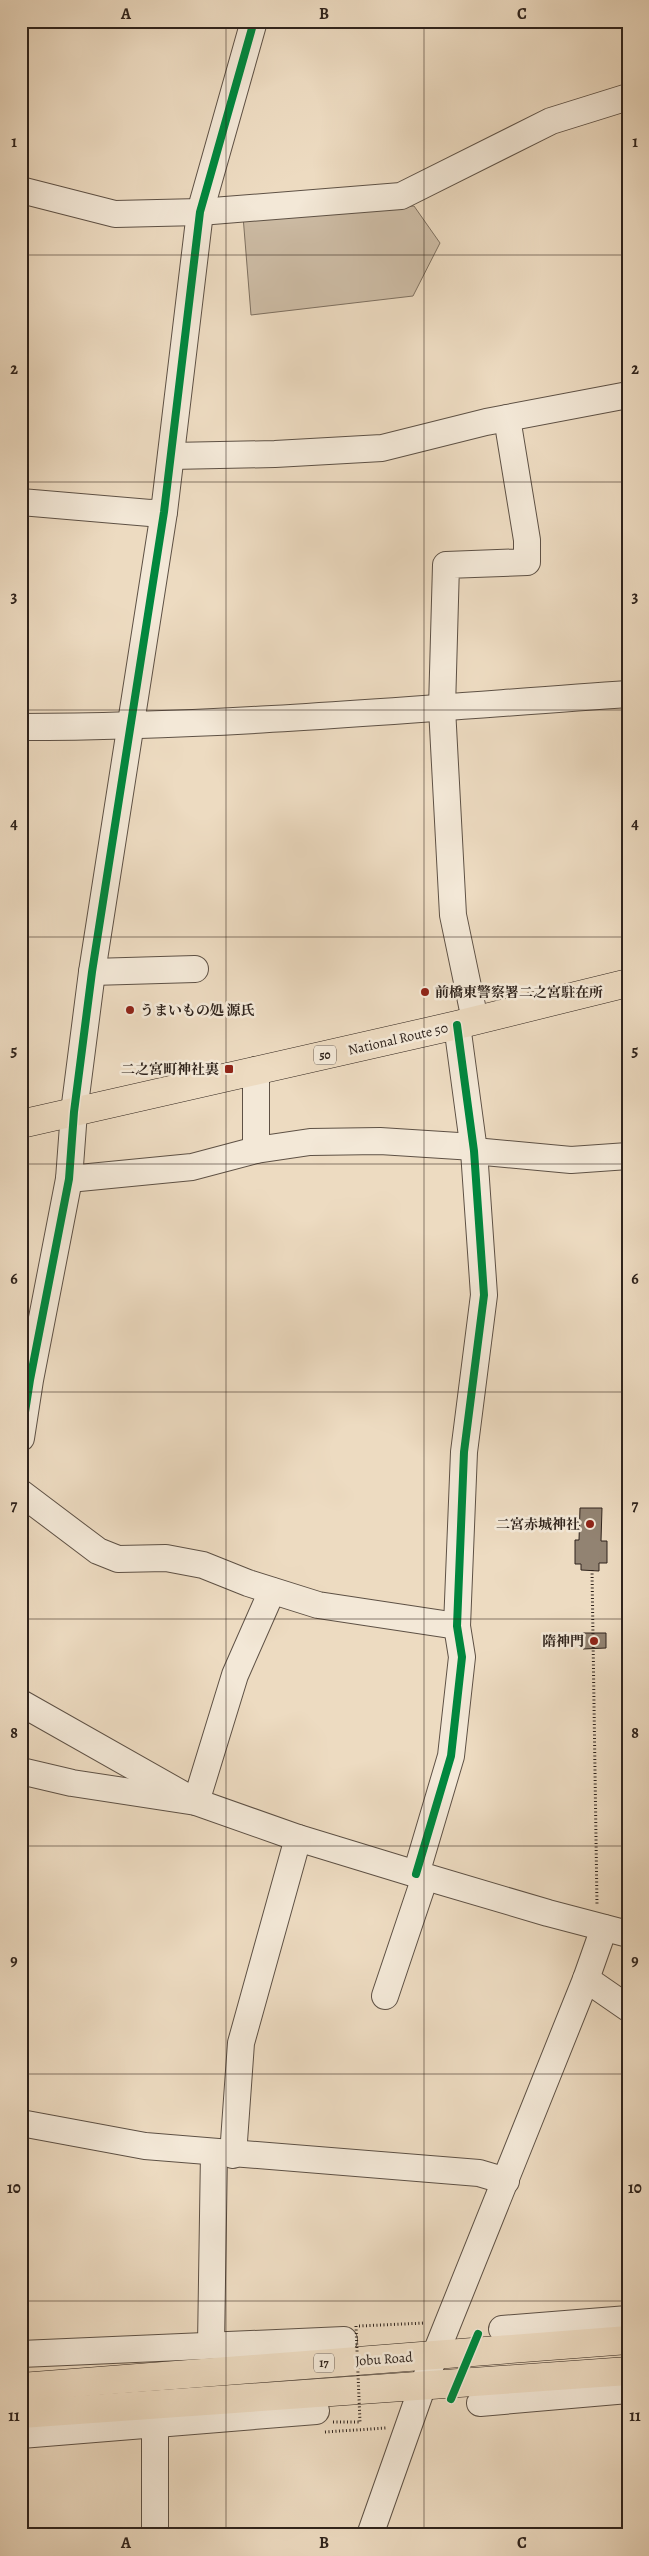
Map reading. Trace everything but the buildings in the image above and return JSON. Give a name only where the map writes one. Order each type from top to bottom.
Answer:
[{"type":"highway","name":"National Route 50","points":[[21,1124],[628,983]]},
{"type":"highway","name":"Jobu Road","points":[[21,2387],[628,2340]]},
{"type":"highway","name":"17","points":[[21,2414],[628,2371]]},
{"type":"street","points":[[21,1438],[30,1380],[70,1178],[74,1112],[92,972],[164,512],[200,212],[254,21]]},
{"type":"street","points":[[21,190],[115,214],[200,212],[401,196],[551,122],[628,97]]},
{"type":"street","points":[[171,456],[275,454],[382,448],[507,418],[628,395]]},
{"type":"street","points":[[385,1996],[420,1875],[451,1756],[462,1657],[457,1626],[464,1452],[484,1295],[466,1022],[453,915],[442,708],[446,565],[527,562],[527,540],[507,418]]},
{"type":"street","points":[[21,502],[150,513],[164,512]]},
{"type":"street","points":[[21,727],[129,727],[442,708],[628,694]]},
{"type":"street","points":[[92,972],[195,969]]},
{"type":"street","points":[[256,1070],[256,1150]]},
{"type":"street","points":[[70,1178],[192,1167],[256,1150],[310,1142],[380,1141],[571,1160],[628,1156]]},
{"type":"street","points":[[21,1493],[98,1551],[118,1559],[166,1558],[203,1565],[272,1591],[318,1605],[457,1626]]},
{"type":"street","points":[[196,1802],[235,1675],[272,1591]]},
{"type":"street","points":[[21,1703],[196,1802],[298,1838],[420,1875],[609,1924],[423,2386],[370,2535]]},
{"type":"street","points":[[21,1771],[72,1783],[196,1802]]},
{"type":"street","points":[[211,2346],[223,2153],[241,2043],[298,1838]]},
{"type":"street","points":[[586,1979],[628,2008]]},
{"type":"street","points":[[21,2123],[145,2146],[479,2174],[503,2188]]},
{"type":"street","points":[[502,2329],[628,2319]]},
{"type":"street","points":[[21,2354],[211,2346],[350,2333]]},
{"type":"street","points":[[480,2403],[628,2390]]},
{"type":"street","points":[[21,2435],[155,2426],[316,2411]]},
{"type":"street","points":[[155,2426],[155,2535]]},
{"type":"path","points":[[592,1570],[609,1924]]},
{"type":"path","points":[[386,2428],[324,2432],[324,2422],[360,2422],[350,2333],[421,2324]]},
{"type":"shaded area","points":[[414,206],[440,243],[413,296],[251,315],[243,216]]},
{"type":"cycle path","points":[[21,1438],[30,1380],[69,1179],[74,1112],[92,972],[164,512],[200,212],[254,21]]},
{"type":"cycle path","points":[[416,1874],[451,1756],[462,1657],[457,1626],[464,1452],[484,1295],[474,1151],[457,1025]]},
{"type":"cycle path","points":[[451,2399],[478,2334]]},
{"type":"place","name":"前橋東警察署二之宮駐在所","points":[[425,992]]},
{"type":"place","name":"うまいもの処 源氏","points":[[130,1010]]},
{"type":"place","name":"二之宮町神社裏","points":[[229,1069]]},
{"type":"place","name":"二宮赤城神社","points":[[590,1524]]},
{"type":"place","name":"隋神門","points":[[594,1641]]}]
